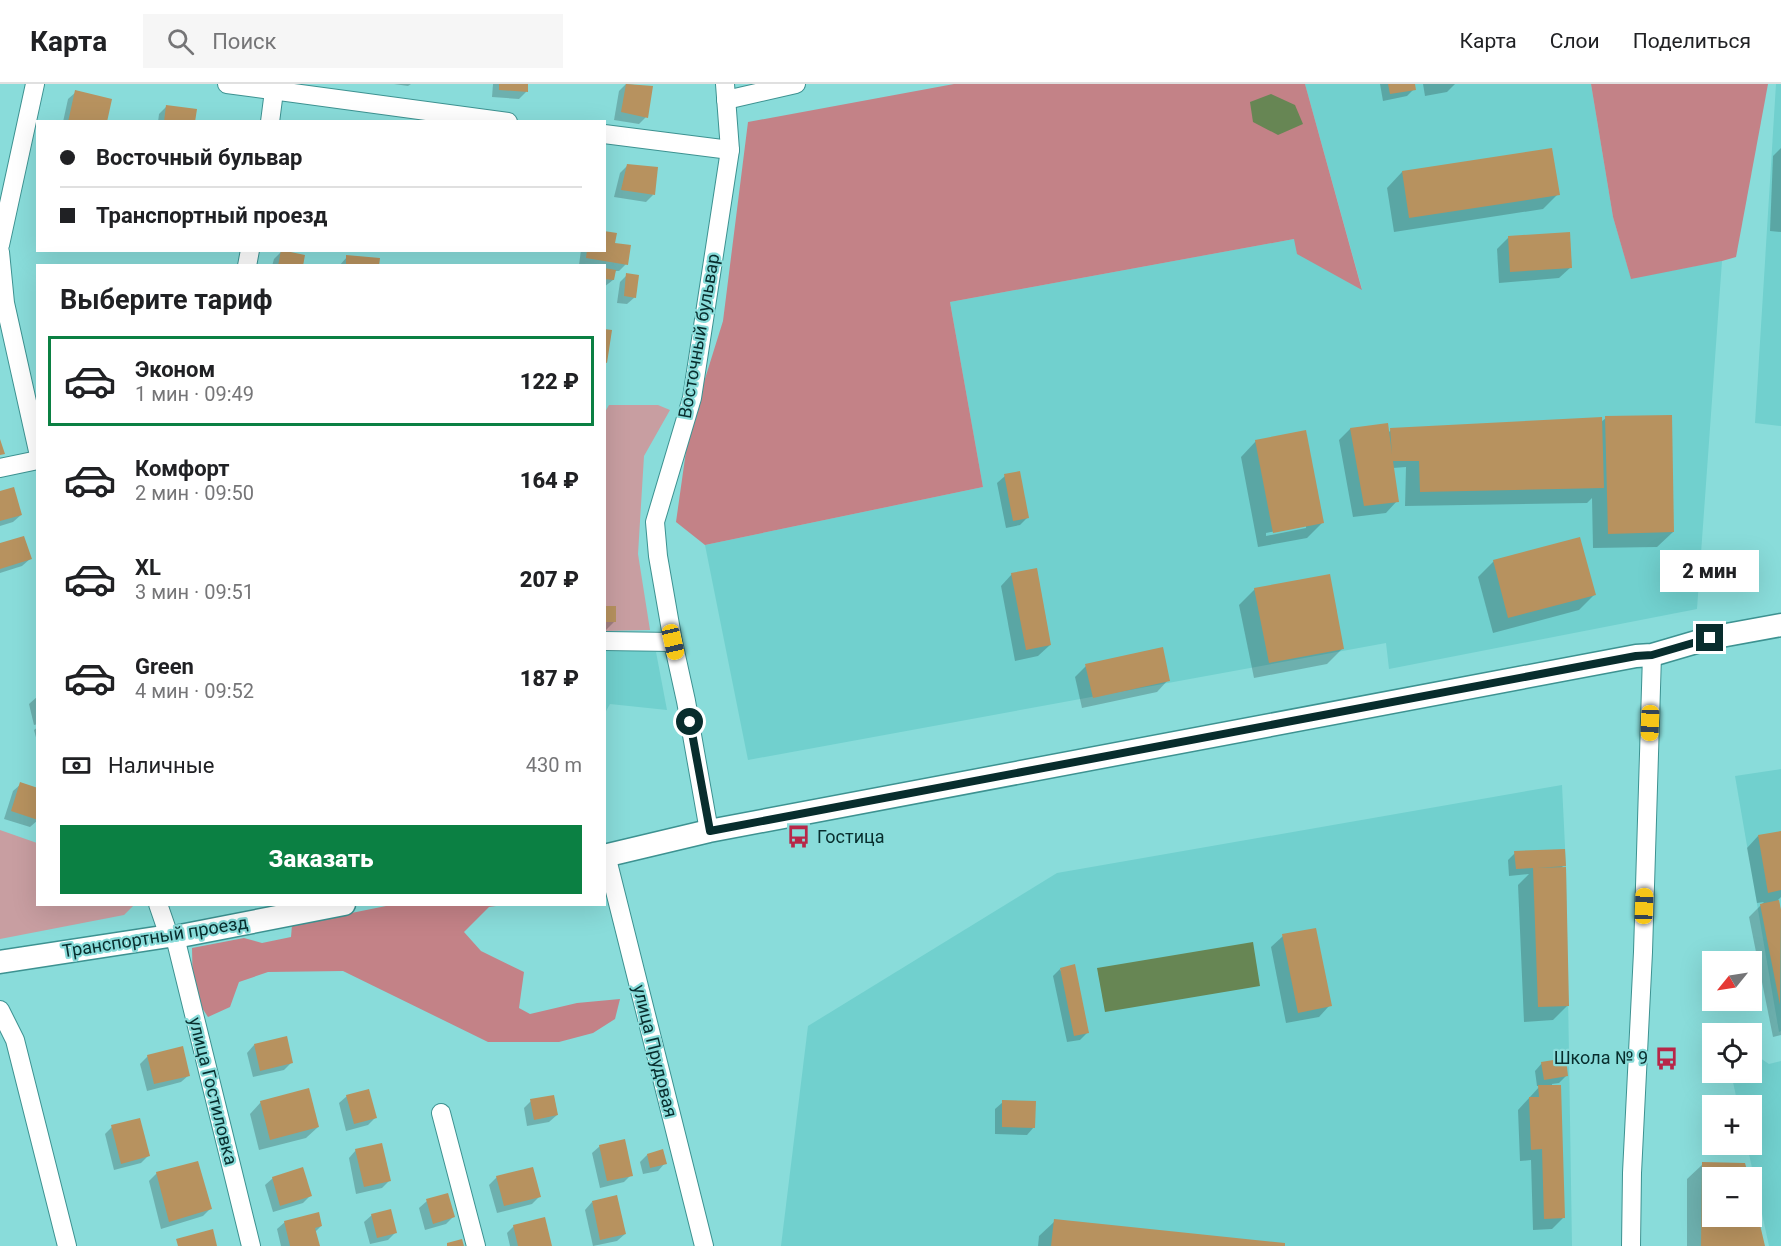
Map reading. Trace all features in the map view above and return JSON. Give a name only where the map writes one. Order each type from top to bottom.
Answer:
[{"type":"main road","points":[[606,856],[710,831],[1636,656],[1652,655],[1710,638],[1781,625]]},
{"type":"main road","name":"Транспортный проезд","points":[[0,962],[172,936],[333,906]]},
{"type":"street","points":[[0,245],[35,84]]},
{"type":"street","points":[[227,84],[492,120]]},
{"type":"street","points":[[726,92],[796,84]]},
{"type":"street","points":[[270,120],[274,92]]},
{"type":"street","name":"Восточный бульвар","points":[[710,831],[673,642],[658,556],[655,522],[692,398],[730,150],[726,92]]},
{"type":"street","points":[[606,134],[730,150]]},
{"type":"street","points":[[0,252],[5,303],[36,442]]},
{"type":"street","points":[[0,468],[36,460]]},
{"type":"street","points":[[606,641],[673,642]]},
{"type":"street","points":[[1631,1246],[1652,655]]},
{"type":"street","name":"улица Прудовая","points":[[606,860],[704,1246]]},
{"type":"street","name":"улица Гостиловка","points":[[159,906],[172,936],[251,1246]]},
{"type":"street","points":[[0,1010],[15,1040],[67,1246]]},
{"type":"street","points":[[441,1113],[476,1246]]},
{"type":"shaded area","points":[[954,84],[1305,84],[1362,290],[1297,254],[1294,239],[950,302],[983,487],[705,545],[676,522],[689,430],[723,321],[748,122]]},
{"type":"shaded area","points":[[1305,84],[1591,84],[1613,217],[1631,278],[1722,261],[1697,609],[1389,669],[1386,643],[748,760],[705,545],[983,487],[950,302],[1294,239],[1362,289]]},
{"type":"shaded area","points":[[1591,84],[1768,84],[1736,257],[1631,279],[1613,217]]},
{"type":"shaded area","points":[[1776,84],[1781,84],[1781,426],[1755,423]]},
{"type":"shaded area","points":[[1271,94],[1295,105],[1303,124],[1278,135],[1253,122],[1250,102]]},
{"type":"shaded area","points":[[609,405],[658,405],[670,410],[644,456],[638,554],[650,630],[606,631],[606,410]]},
{"type":"shaded area","points":[[606,648],[656,652],[667,710],[610,704],[606,711]]},
{"type":"shaded area","points":[[1781,769],[1781,1031],[1779,1032],[1735,776]]},
{"type":"shaded area","points":[[1562,785],[1566,867],[1572,1246],[781,1246],[808,1026],[1057,873]]},
{"type":"shaded area","points":[[0,830],[36,843],[36,906],[133,906],[124,915],[0,939]]},
{"type":"shaded area","points":[[386,906],[496,906],[489,907],[464,932],[481,951],[524,972],[519,1008],[530,1014],[577,1003],[620,999],[615,1019],[593,1033],[559,1042],[488,1042],[343,971],[268,972],[239,982],[230,1007],[208,1017],[193,994],[192,948],[244,938],[262,943],[291,937],[292,925]]},
{"type":"shaded area","points":[[1253,942],[1260,986],[1105,1012],[1097,968]]},
{"type":"shaded area","points":[[1762,1059],[1769,1064],[1781,1061],[1781,1246],[1769,1246],[1762,1214],[1762,1167],[1752,1167],[1749,1155],[1762,1155],[1762,1095],[1736,1095],[1733,1083],[1762,1083]]},
{"type":"building","points":[[499,84],[528,84],[528,92],[499,90]]},
{"type":"building","points":[[626,84],[653,86],[648,118],[621,112]]},
{"type":"building","points":[[1388,84],[1415,84],[1416,90],[1390,94]]},
{"type":"building","points":[[75,90],[112,99],[107,120],[68,120]]},
{"type":"building","points":[[166,105],[197,109],[195,120],[164,120]]},
{"type":"building","points":[[1552,148],[1560,195],[1409,218],[1402,171]]},
{"type":"building","points":[[627,164],[658,167],[655,195],[621,190]]},
{"type":"building","points":[[606,231],[617,233],[615,243],[631,245],[628,265],[586,258],[587,252],[606,252]]},
{"type":"building","points":[[1570,232],[1572,268],[1510,272],[1508,236]]},
{"type":"building","points":[[281,252],[305,255],[303,264],[278,264]]},
{"type":"building","points":[[346,255],[380,258],[379,264],[346,264]]},
{"type":"building","points":[[606,268],[616,270],[614,280],[606,279]]},
{"type":"building","points":[[626,273],[639,275],[636,298],[624,296]]},
{"type":"building","points":[[606,329],[612,330],[606,363]]},
{"type":"building","points":[[1672,415],[1674,532],[1608,534],[1605,416]]},
{"type":"building","points":[[1602,417],[1604,488],[1420,492],[1419,461],[1393,461],[1399,502],[1364,506],[1350,428],[1388,423],[1392,454],[1390,428]]},
{"type":"building","points":[[1306,430],[1324,523],[1273,533],[1255,440]]},
{"type":"building","points":[[0,439],[5,454],[0,455]]},
{"type":"building","points":[[1020,471],[1029,518],[1013,521],[1004,474]]},
{"type":"building","points":[[14,487],[22,515],[0,521],[0,491]]},
{"type":"building","points":[[24,536],[32,559],[0,569],[0,543]]},
{"type":"building","points":[[1580,537],[1596,595],[1508,618],[1493,560]]},
{"type":"building","points":[[1037,568],[1051,645],[1026,650],[1011,573]]},
{"type":"building","points":[[1330,574],[1344,649],[1269,663],[1254,588]]},
{"type":"building","points":[[606,606],[616,606],[616,622],[606,622]]},
{"type":"building","points":[[1163,647],[1170,681],[1093,698],[1085,664]]},
{"type":"building","points":[[20,782],[36,787],[36,819],[11,811]]},
{"type":"building","points":[[1781,831],[1781,890],[1768,893],[1758,835]]},
{"type":"building","points":[[1565,849],[1566,866],[1537,868],[1566,867],[1569,1006],[1538,1007],[1533,868],[1516,869],[1514,851]]},
{"type":"building","points":[[1779,900],[1781,910],[1780,1005],[1760,904]]},
{"type":"building","points":[[1316,928],[1332,1006],[1298,1013],[1282,934]]},
{"type":"building","points":[[1075,964],[1089,1033],[1074,1036],[1060,968]]},
{"type":"building","points":[[287,1036],[293,1063],[260,1071],[254,1044]]},
{"type":"building","points":[[183,1046],[190,1076],[154,1084],[147,1055]]},
{"type":"building","points":[[1566,1058],[1568,1076],[1544,1080],[1541,1062]]},
{"type":"building","points":[[1538,1085],[1561,1085],[1565,1218],[1544,1219],[1542,1149],[1531,1150],[1529,1097],[1539,1097]]},
{"type":"building","points":[[309,1088],[319,1127],[270,1140],[260,1101]]},
{"type":"building","points":[[369,1089],[377,1118],[354,1124],[346,1095]]},
{"type":"building","points":[[554,1095],[558,1115],[534,1120],[530,1099]]},
{"type":"building","points":[[1002,1100],[1036,1101],[1035,1128],[1002,1127]]},
{"type":"building","points":[[140,1118],[150,1156],[121,1164],[111,1125]]},
{"type":"building","points":[[625,1139],[633,1176],[607,1181],[599,1145]]},
{"type":"building","points":[[382,1143],[391,1181],[364,1187],[355,1149]]},
{"type":"building","points":[[663,1149],[667,1164],[650,1168],[647,1154]]},
{"type":"building","points":[[198,1161],[212,1209],[169,1222],[156,1172]]},
{"type":"building","points":[[1702,1162],[1745,1163],[1746,1167],[1702,1167],[1702,1227],[1761,1227],[1765,1246],[1701,1246]]},
{"type":"building","points":[[303,1167],[312,1196],[280,1206],[272,1177]]},
{"type":"building","points":[[533,1167],[541,1197],[504,1206],[496,1176]]},
{"type":"building","points":[[448,1193],[455,1217],[433,1224],[426,1199]]},
{"type":"building","points":[[617,1195],[626,1234],[600,1240],[592,1201]]},
{"type":"building","points":[[391,1209],[397,1233],[377,1238],[371,1214]]},
{"type":"building","points":[[319,1212],[322,1226],[315,1228],[320,1246],[290,1246],[284,1221]]},
{"type":"building","points":[[545,1217],[552,1246],[518,1246],[513,1225]]},
{"type":"building","points":[[1054,1219],[1285,1243],[1285,1246],[1051,1246]]},
{"type":"building","points":[[213,1229],[217,1246],[178,1246],[176,1239]]},
{"type":"building","points":[[462,1239],[464,1246],[447,1246],[447,1243]]},
{"type":"place","name":"Гостица","points":[[799,837]]},
{"type":"place","name":"Школа № 9","points":[[1666,1058]]},
{"type":"route","points":[[690,722],[710,831],[1636,656],[1652,655],[1710,638]]}]
